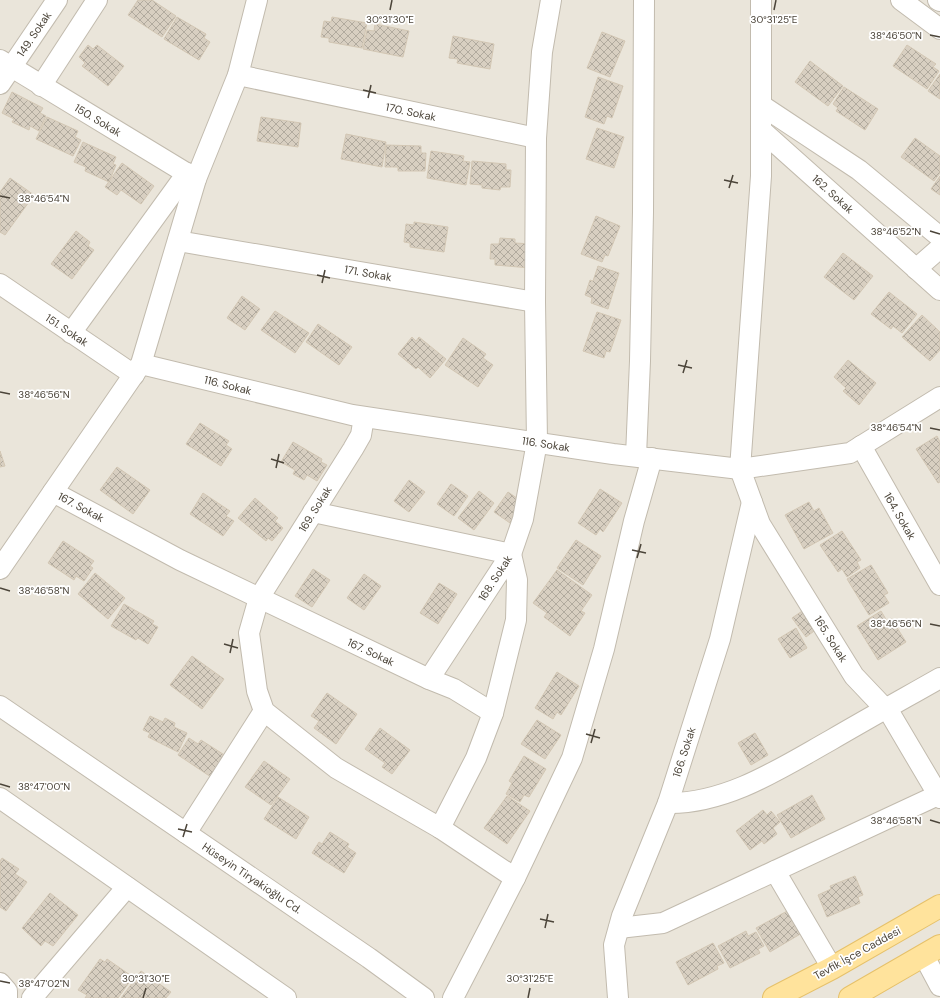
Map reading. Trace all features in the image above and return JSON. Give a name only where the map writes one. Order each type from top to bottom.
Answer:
[{"type":"main road","name":"Tevfik İşce Caddesi","points":[[774,998],[832,968],[940,906]]},
{"type":"main road","points":[[850,998],[932,951]]},
{"type":"street","name":"149. Sokak","points":[[0,84],[6,64],[57,0]]},
{"type":"street","points":[[41,86],[97,0]]},
{"type":"street","points":[[0,569],[138,369],[178,240],[192,176],[238,75],[257,0]]},
{"type":"street","name":"168. Sokak","points":[[429,679],[511,554],[523,520],[538,442],[535,302],[536,138],[542,52],[551,0]]},
{"type":"street","points":[[453,998],[515,878],[572,758],[604,648],[634,521],[644,457],[640,361],[644,212],[644,0]]},
{"type":"street","points":[[740,469],[761,176],[761,0]]},
{"type":"street","points":[[901,0],[937,22]]},
{"type":"street","name":"150. Sokak","points":[[6,64],[192,176]]},
{"type":"street","name":"170. Sokak","points":[[238,75],[536,138]]},
{"type":"street","points":[[761,105],[859,170],[940,237]]},
{"type":"street","name":"162. Sokak","points":[[761,130],[940,290]]},
{"type":"street","points":[[71,333],[192,176]]},
{"type":"street","name":"171. Sokak","points":[[178,240],[535,302]]},
{"type":"street","points":[[916,269],[940,248]]},
{"type":"street","name":"151. Sokak","points":[[1,288],[71,333],[138,369]]},
{"type":"street","name":"116. Sokak","points":[[138,369],[364,417],[644,457],[740,469],[850,453],[940,397]]},
{"type":"street","name":"169. Sokak","points":[[264,711],[257,691],[249,633],[259,598],[361,435],[364,417]]},
{"type":"street","name":"164. Sokak","points":[[861,446],[940,585]]},
{"type":"street","name":"165. Sokak","points":[[740,469],[760,524],[854,676],[891,715],[938,792]]},
{"type":"street","name":"167. Sokak","points":[[53,492],[180,560],[429,679],[454,689],[493,713]]},
{"type":"street","name":"166. Sokak","points":[[618,998],[614,945],[622,916],[668,804],[720,639],[752,502]]},
{"type":"street","points":[[313,512],[511,554],[518,580],[516,620],[493,713],[476,758],[440,828]]},
{"type":"street","points":[[668,804],[682,804],[712,797],[762,779],[940,678]]},
{"type":"street","name":"Hüseyin Tiryakioğlu Cd.","points":[[0,706],[424,998]]},
{"type":"street","points":[[186,833],[264,711],[336,768],[440,828],[515,878]]},
{"type":"street","points":[[619,928],[635,928],[663,923],[776,871],[938,792]]},
{"type":"street","points":[[0,798],[286,998]]},
{"type":"street","points":[[776,871],[832,968]]},
{"type":"street","points":[[32,998],[127,887]]},
{"type":"street","points":[[932,951],[940,986]]},
{"type":"street","points":[[0,983],[7,991],[7,998]]},
{"type":"shaded area","points":[[0,0],[940,0],[940,998],[0,998]]},
{"type":"building","points":[[138,0],[152,0],[176,16],[162,37],[128,15]]},
{"type":"building","points":[[177,17],[206,34],[204,38],[210,42],[199,60],[164,39]]},
{"type":"building","points":[[332,17],[367,23],[362,48],[329,42],[329,38],[321,37],[324,21],[331,22]]},
{"type":"building","points":[[375,24],[409,31],[403,57],[363,49],[367,30],[374,31]]},
{"type":"building","points":[[602,32],[625,41],[610,77],[587,68]]},
{"type":"building","points":[[453,36],[494,44],[490,69],[457,63],[458,59],[449,58]]},
{"type":"building","points":[[88,45],[93,49],[97,45],[124,66],[108,86],[82,66],[85,63],[79,57]]},
{"type":"building","points":[[907,45],[936,64],[933,67],[939,71],[927,89],[893,66]]},
{"type":"building","points":[[810,61],[843,86],[828,106],[795,82]]},
{"type":"building","points":[[940,74],[940,99],[928,91]]},
{"type":"building","points":[[598,77],[623,86],[612,118],[607,116],[604,124],[585,117]]},
{"type":"building","points":[[844,87],[878,109],[865,130],[836,111],[838,108],[833,104]]},
{"type":"building","points":[[12,92],[43,108],[40,113],[46,116],[39,131],[30,126],[29,130],[12,122],[14,119],[2,113]]},
{"type":"building","points":[[47,117],[78,131],[75,137],[81,140],[73,156],[36,139]]},
{"type":"building","points":[[261,117],[301,123],[298,147],[257,141]]},
{"type":"building","points":[[597,128],[624,137],[614,168],[586,159]]},
{"type":"building","points":[[346,134],[386,142],[382,167],[341,159]]},
{"type":"building","points":[[915,138],[940,156],[940,173],[934,181],[901,157]]},
{"type":"building","points":[[83,142],[116,157],[113,164],[116,165],[109,182],[85,171],[86,167],[74,162]]},
{"type":"building","points":[[386,145],[421,146],[421,153],[426,153],[425,171],[398,171],[398,167],[385,167]]},
{"type":"building","points":[[431,151],[464,156],[463,161],[470,162],[466,185],[427,178]]},
{"type":"building","points":[[472,161],[506,164],[506,170],[511,170],[510,187],[501,187],[500,190],[482,188],[482,185],[470,184]]},
{"type":"building","points":[[122,163],[154,186],[141,204],[121,190],[117,195],[105,187]]},
{"type":"building","points":[[940,176],[940,195],[931,189]]},
{"type":"building","points":[[10,178],[34,195],[5,235],[0,232],[0,192]]},
{"type":"building","points":[[596,216],[620,226],[608,256],[605,255],[602,262],[581,254]]},
{"type":"building","points":[[414,222],[448,227],[444,252],[410,247],[410,243],[404,242],[406,224],[414,225]]},
{"type":"building","points":[[76,231],[90,242],[88,246],[94,250],[72,279],[51,264]]},
{"type":"building","points":[[500,238],[515,239],[515,243],[532,244],[530,268],[495,265],[495,259],[490,259],[491,244],[499,244]]},
{"type":"building","points":[[843,253],[873,276],[854,300],[824,277]]},
{"type":"building","points":[[598,266],[619,273],[608,309],[591,303],[592,298],[585,295],[590,280],[593,281]]},
{"type":"building","points":[[889,292],[917,314],[902,333],[893,326],[891,329],[871,314]]},
{"type":"building","points":[[242,296],[260,309],[245,330],[227,318]]},
{"type":"building","points":[[275,311],[309,333],[295,353],[261,330]]},
{"type":"building","points":[[597,312],[621,320],[610,352],[606,351],[604,358],[583,351]]},
{"type":"building","points":[[922,315],[940,332],[940,350],[930,361],[902,337]]},
{"type":"building","points":[[318,324],[352,347],[339,365],[306,342]]},
{"type":"building","points":[[412,337],[416,341],[419,337],[446,359],[430,378],[418,367],[416,369],[398,354]]},
{"type":"building","points":[[463,338],[486,354],[483,358],[493,365],[478,387],[445,365]]},
{"type":"building","points":[[848,360],[876,383],[859,405],[843,391],[846,388],[834,377]]},
{"type":"building","points":[[200,423],[229,441],[226,445],[232,449],[221,466],[186,444]]},
{"type":"building","points":[[937,436],[940,442],[940,482],[938,483],[916,449]]},
{"type":"building","points":[[293,442],[322,459],[321,462],[327,465],[317,481],[307,475],[304,480],[293,474],[295,470],[281,462]]},
{"type":"building","points":[[0,451],[5,466],[0,467]]},
{"type":"building","points":[[117,467],[150,490],[133,514],[100,490]]},
{"type":"building","points":[[409,480],[425,492],[409,512],[394,501]]},
{"type":"building","points":[[451,484],[468,496],[454,516],[437,504]]},
{"type":"building","points":[[600,489],[622,503],[603,532],[600,529],[596,535],[578,523]]},
{"type":"building","points":[[479,491],[494,503],[474,530],[458,518]]},
{"type":"building","points":[[508,492],[524,503],[510,523],[494,512]]},
{"type":"building","points":[[203,493],[230,511],[226,516],[234,521],[223,536],[190,514]]},
{"type":"building","points":[[255,498],[278,518],[275,521],[283,528],[272,541],[268,538],[266,541],[238,518]]},
{"type":"building","points":[[809,502],[814,511],[819,508],[833,533],[804,549],[785,515]]},
{"type":"building","points":[[842,531],[861,560],[857,562],[860,568],[847,577],[842,569],[838,572],[820,545]]},
{"type":"building","points":[[576,540],[601,556],[583,585],[557,568]]},
{"type":"building","points":[[63,541],[94,561],[90,566],[93,568],[84,581],[76,576],[74,580],[48,563]]},
{"type":"building","points":[[871,565],[888,593],[884,595],[889,603],[869,615],[847,579]]},
{"type":"building","points":[[313,569],[330,580],[312,607],[295,596]]},
{"type":"building","points":[[557,570],[592,595],[581,611],[585,613],[570,636],[544,617],[547,613],[533,603]]},
{"type":"building","points":[[95,573],[125,598],[108,619],[78,594]]},
{"type":"building","points":[[364,574],[381,586],[364,610],[347,598]]},
{"type":"building","points":[[439,583],[457,594],[438,624],[420,613]]},
{"type":"building","points":[[124,604],[154,621],[152,624],[158,627],[148,644],[138,638],[136,640],[111,626]]},
{"type":"building","points":[[808,607],[821,626],[806,637],[792,618]]},
{"type":"building","points":[[881,611],[887,621],[891,618],[906,642],[878,660],[857,626]]},
{"type":"building","points":[[796,628],[807,648],[790,658],[778,639]]},
{"type":"building","points":[[192,656],[224,679],[202,709],[170,685]]},
{"type":"building","points":[[557,672],[579,686],[561,715],[557,712],[553,719],[535,708]]},
{"type":"building","points":[[327,693],[357,714],[336,744],[314,728],[319,721],[311,716]]},
{"type":"building","points":[[150,716],[163,722],[165,718],[175,723],[174,727],[187,733],[178,752],[148,737],[150,733],[143,730]]},
{"type":"building","points":[[537,720],[561,735],[545,759],[521,744]]},
{"type":"building","points":[[380,728],[410,750],[392,774],[382,767],[385,763],[365,749]]},
{"type":"building","points":[[755,733],[768,755],[751,765],[738,743]]},
{"type":"building","points":[[189,738],[198,744],[201,740],[226,756],[211,777],[178,755]]},
{"type":"building","points":[[524,756],[546,769],[529,797],[524,795],[520,802],[506,794],[512,783],[509,781]]},
{"type":"building","points":[[264,761],[290,779],[271,805],[245,787]]},
{"type":"building","points":[[812,795],[825,819],[791,838],[777,815]]},
{"type":"building","points":[[507,796],[530,811],[507,844],[484,828]]},
{"type":"building","points":[[278,797],[309,817],[296,839],[264,819]]},
{"type":"building","points":[[763,810],[767,815],[771,811],[780,822],[773,828],[777,834],[764,844],[762,841],[750,850],[736,831]]},
{"type":"building","points":[[330,832],[349,844],[347,847],[356,853],[344,873],[312,853],[319,842],[322,844]]},
{"type":"building","points":[[2,858],[19,869],[15,874],[27,882],[6,911],[0,907],[0,861]]},
{"type":"building","points":[[855,876],[863,895],[858,897],[860,903],[827,917],[818,895],[831,889],[830,886]]},
{"type":"building","points":[[50,893],[78,915],[53,946],[45,941],[41,946],[22,928]]},
{"type":"building","points":[[789,910],[802,933],[770,952],[756,928]]},
{"type":"building","points":[[746,931],[748,936],[756,932],[764,946],[758,949],[760,953],[730,968],[718,946]]},
{"type":"building","points":[[713,943],[724,963],[717,966],[718,969],[688,985],[676,962]]},
{"type":"building","points":[[100,959],[105,962],[107,959],[133,977],[118,998],[85,998],[87,995],[78,990]]},
{"type":"building","points":[[141,971],[171,992],[166,998],[121,998]]}]
